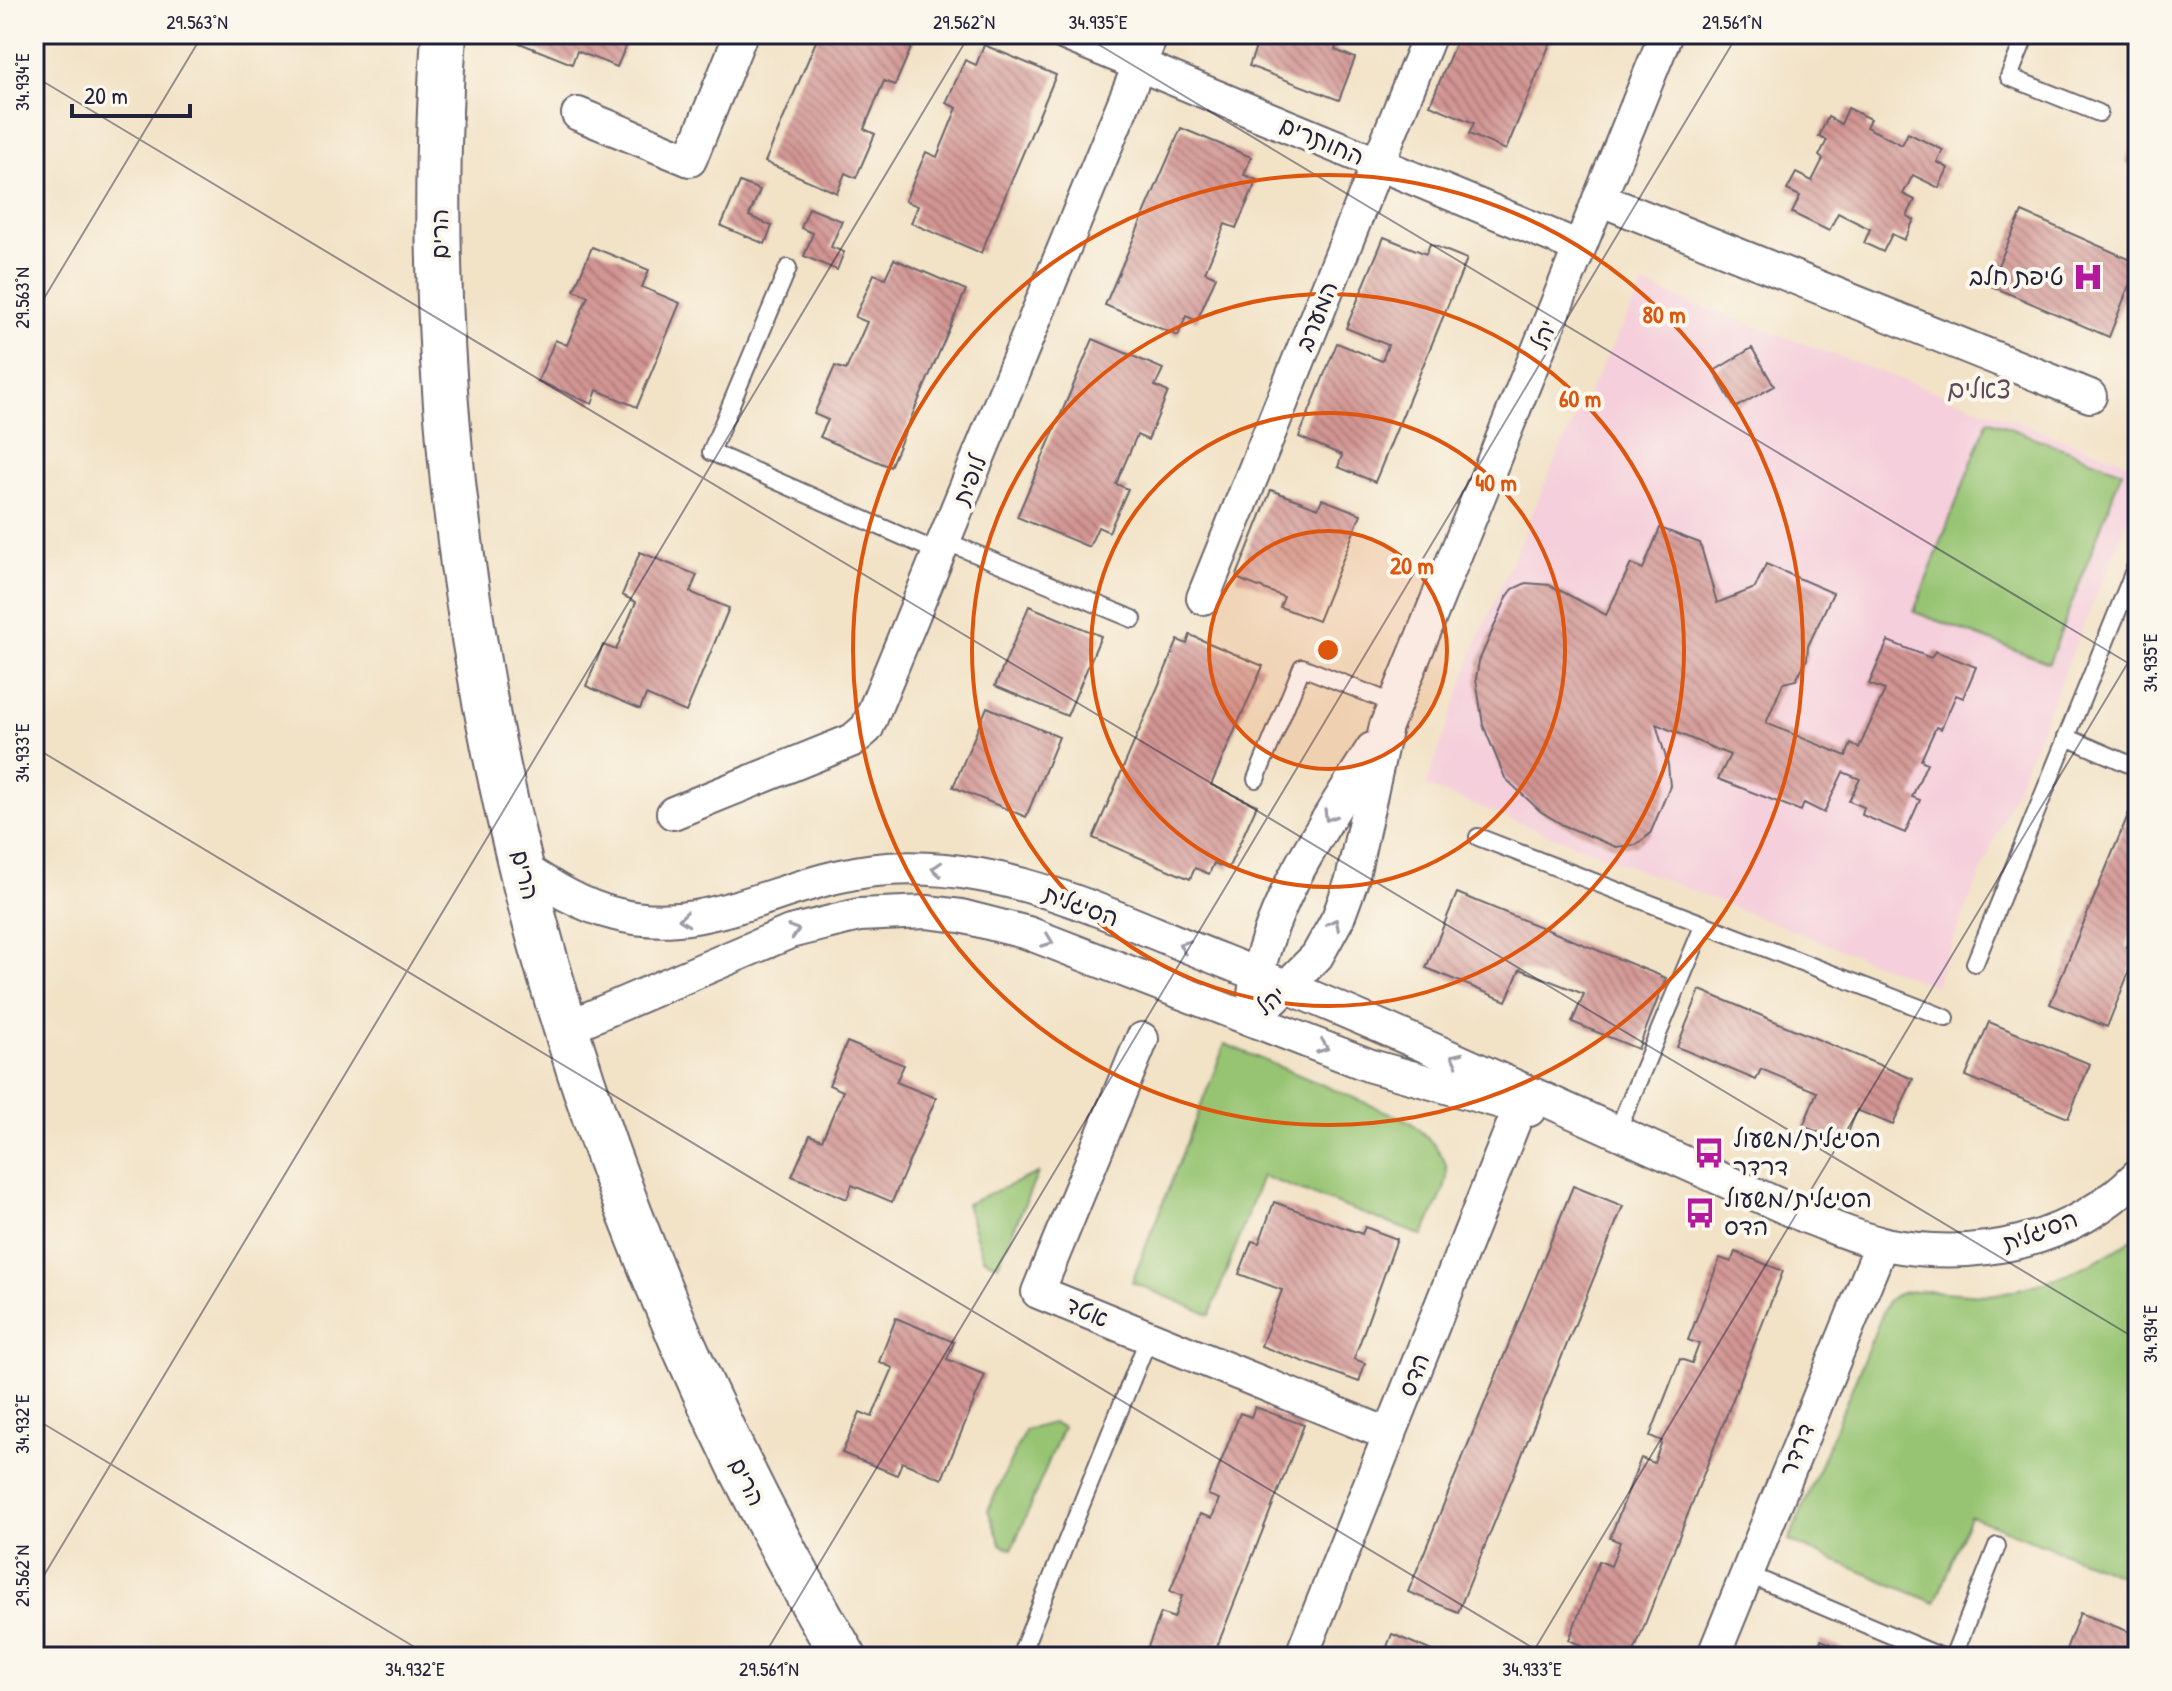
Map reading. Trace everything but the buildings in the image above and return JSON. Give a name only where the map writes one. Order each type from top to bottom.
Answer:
[{"type":"main road","name":"הרים","points":[[444,34],[440,294],[455,506],[475,644],[523,868],[568,1027],[629,1217],[679,1340],[755,1498],[844,1657]]},
{"type":"street","points":[[578,114],[690,160],[741,34]]},
{"type":"street","name":"החותרים","points":[[1065,34],[1579,247]]},
{"type":"street","name":"לופית","points":[[673,813],[853,740],[867,728],[1152,34]]},
{"type":"street","name":"המערב","points":[[1203,598],[1430,34]]},
{"type":"street","name":"יהל","points":[[1250,1019],[1257,974],[1307,854],[1390,715],[1666,34]]},
{"type":"street","points":[[1599,199],[2090,396]]},
{"type":"street","name":"יהל","points":[[1250,1019],[1289,987],[1317,956],[1338,918],[1352,880],[1390,715]]},
{"type":"street","name":"הסיגלית","points":[[523,868],[566,894],[602,910],[644,920],[676,921],[711,916],[809,885],[875,869],[955,870],[1046,892],[1257,974],[1417,1040],[1523,1100]]},
{"type":"street","name":"הסיגלית","points":[[568,1027],[790,932],[859,915],[893,912],[961,916],[1028,933],[1371,1066],[1523,1100],[1616,1134],[1809,1218],[1882,1243],[1950,1252],[2014,1245],[2071,1225],[2122,1191],[2138,1175]]},
{"type":"street","name":"אטד","points":[[1142,1039],[1038,1292],[1390,1435]]},
{"type":"street","name":"הדס","points":[[1301,1657],[1523,1100]]},
{"type":"street","name":"דרדר","points":[[1713,1657],[1882,1243]]},
{"type":"lane","points":[[2026,34],[2009,77],[2099,113]]},
{"type":"lane","points":[[788,268],[711,452],[942,547],[1133,619]]},
{"type":"lane","points":[[1975,963],[2138,561]]},
{"type":"lane","points":[[1256,779],[1302,667],[1390,715]]},
{"type":"lane","points":[[2066,737],[2138,768]]},
{"type":"lane","points":[[1478,837],[1946,1018]]},
{"type":"lane","points":[[1616,1134],[1704,924]]},
{"type":"lane","points":[[1023,1649],[1149,1337]]},
{"type":"lane","points":[[1953,1657],[1997,1546]]},
{"type":"lane","points":[[1747,1574],[1942,1657]]},
{"type":"shaded area","points":[[1643,285],[2138,466],[2138,495],[1934,986],[1426,786],[1477,642],[1560,449]]},
{"type":"green space","points":[[1988,420],[2122,471],[2049,663],[1914,612]]},
{"type":"green space","points":[[1225,1044],[1409,1121],[1427,1137],[1445,1162],[1447,1174],[1440,1199],[1423,1236],[1262,1176],[1210,1315],[1132,1282]]},
{"type":"green space","points":[[1038,1173],[998,1265],[983,1258],[966,1204]]},
{"type":"green space","points":[[2138,1235],[2138,1582],[1970,1516],[1935,1603],[1789,1541],[1888,1300],[1911,1291],[1983,1295],[2015,1290],[2088,1264]]},
{"type":"green space","points":[[1052,1423],[1063,1427],[1012,1549],[1001,1544],[988,1510],[1025,1430]]},
{"type":"place","name":"טיפת חלב","points":[[2088,277]]},
{"type":"place","name":"הסיגלית/משעול דרדר","points":[[1709,1153]]},
{"type":"place","name":"הסיגלית/משעול הדס","points":[[1700,1213]]},
{"type":"district","name":"צאלים","points":[[1979,389]]}]
